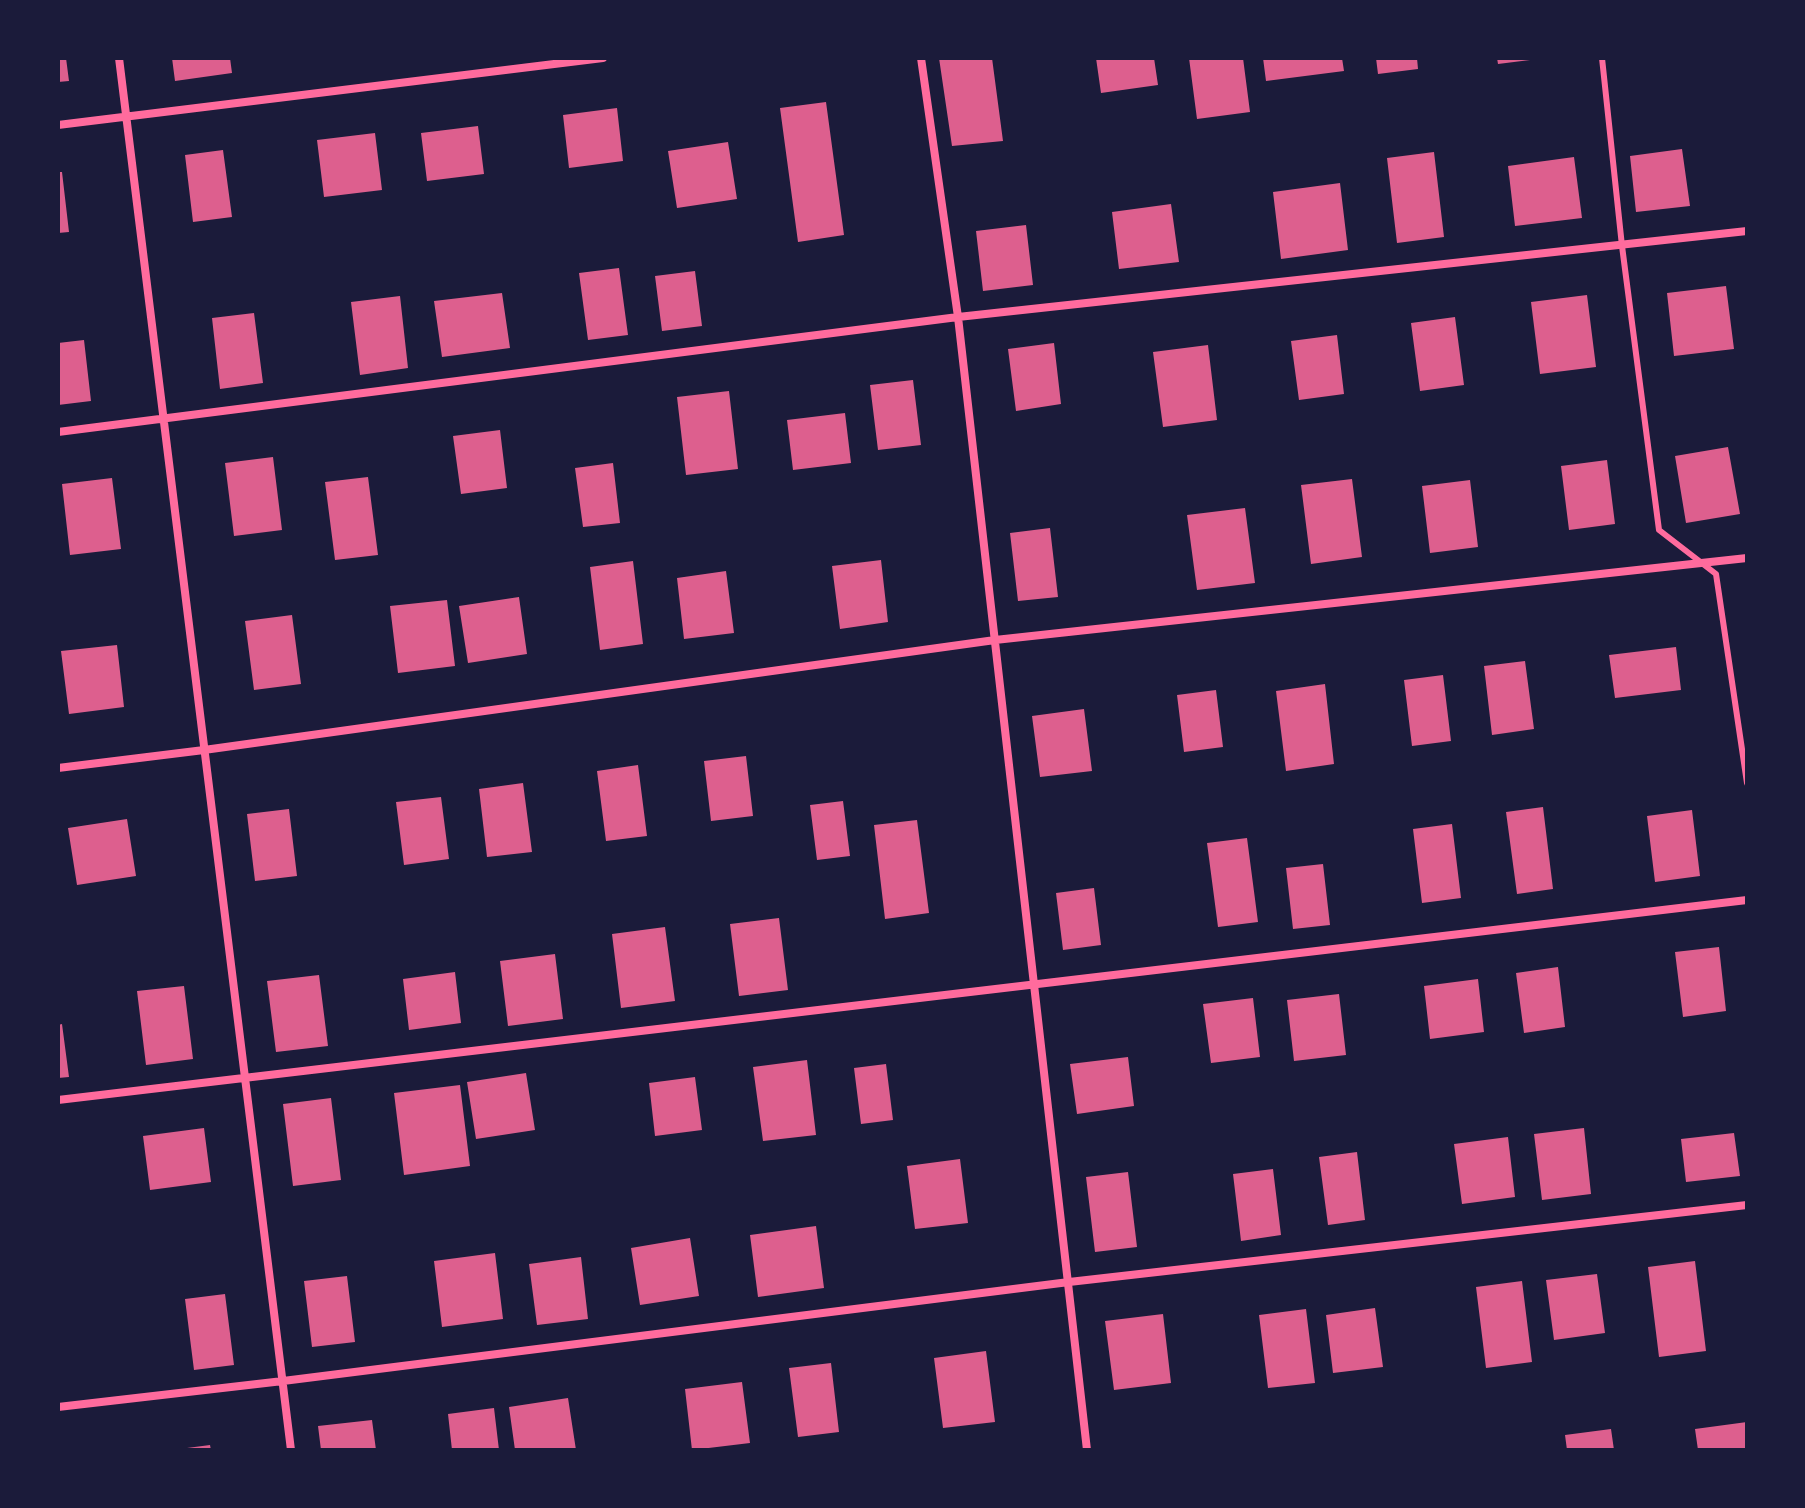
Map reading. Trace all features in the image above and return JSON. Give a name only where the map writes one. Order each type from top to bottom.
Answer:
[{"type":"street","points":[[119,58],[291,1450]]},
{"type":"street","points":[[58,125],[603,58]]},
{"type":"street","points":[[921,58],[958,317],[1087,1450]]},
{"type":"street","points":[[58,432],[958,317],[1747,231]]},
{"type":"street","points":[[58,768],[995,640],[1747,558]]},
{"type":"street","points":[[58,1100],[1747,900]]},
{"type":"street","points":[[58,1407],[1069,1282],[1747,1205]]},
{"type":"lane","points":[[1602,58],[1622,246],[1659,530],[1716,574],[1747,783]]},
{"type":"building","points":[[58,58],[66,58],[69,81],[58,82]]},
{"type":"building","points":[[172,58],[230,58],[232,73],[175,81]]},
{"type":"building","points":[[939,58],[992,58],[1003,141],[952,146]]},
{"type":"building","points":[[1096,58],[1154,58],[1158,85],[1101,93]]},
{"type":"building","points":[[1189,58],[1243,58],[1250,112],[1197,119]]},
{"type":"building","points":[[1263,58],[1342,58],[1344,71],[1266,81]]},
{"type":"building","points":[[1376,58],[1417,58],[1418,69],[1378,74]]},
{"type":"building","points":[[1497,58],[1530,58],[1530,60],[1498,64]]},
{"type":"building","points":[[826,102],[844,235],[798,242],[780,108]]},
{"type":"building","points":[[617,108],[623,161],[569,168],[563,115]]},
{"type":"building","points":[[478,126],[484,174],[427,181],[421,133]]},
{"type":"building","points":[[375,133],[382,190],[324,197],[317,140]]},
{"type":"building","points":[[728,142],[737,199],[677,208],[668,151]]},
{"type":"building","points":[[1682,149],[1690,206],[1636,212],[1630,156]]},
{"type":"building","points":[[223,150],[232,217],[193,222],[185,155]]},
{"type":"building","points":[[1434,152],[1444,237],[1397,243],[1387,158]]},
{"type":"building","points":[[1574,157],[1582,218],[1515,226],[1508,166]]},
{"type":"building","points":[[58,172],[62,172],[69,232],[58,233]]},
{"type":"building","points":[[1340,183],[1348,250],[1281,259],[1273,192]]},
{"type":"building","points":[[1171,204],[1179,262],[1119,269],[1112,212]]},
{"type":"building","points":[[1026,225],[1033,285],[983,291],[976,231]]},
{"type":"building","points":[[619,268],[628,335],[588,340],[579,273]]},
{"type":"building","points":[[695,271],[702,326],[662,331],[655,276]]},
{"type":"building","points":[[1726,286],[1734,349],[1674,356],[1667,293]]},
{"type":"building","points":[[502,293],[510,348],[442,357],[434,301]]},
{"type":"building","points":[[1587,295],[1596,367],[1540,374],[1531,302]]},
{"type":"building","points":[[400,296],[408,368],[360,375],[351,302]]},
{"type":"building","points":[[254,313],[263,383],[220,389],[212,318]]},
{"type":"building","points":[[1455,317],[1464,385],[1420,391],[1411,323]]},
{"type":"building","points":[[1337,335],[1344,394],[1299,400],[1291,341]]},
{"type":"building","points":[[84,340],[91,401],[58,405],[58,343]]},
{"type":"building","points":[[1054,343],[1061,404],[1016,411],[1008,349]]},
{"type":"building","points":[[1208,345],[1217,420],[1163,427],[1153,352]]},
{"type":"building","points":[[913,380],[921,445],[878,450],[870,385]]},
{"type":"building","points":[[729,391],[738,469],[686,475],[677,397]]},
{"type":"building","points":[[845,413],[851,463],[793,470],[787,420]]},
{"type":"building","points":[[500,430],[507,488],[461,494],[453,436]]},
{"type":"building","points":[[1728,447],[1740,514],[1686,523],[1675,456]]},
{"type":"building","points":[[273,457],[282,530],[234,536],[225,463]]},
{"type":"building","points":[[1607,460],[1615,524],[1569,530],[1561,466]]},
{"type":"building","points":[[613,463],[620,523],[583,527],[575,468]]},
{"type":"building","points":[[368,477],[378,555],[335,560],[325,482]]},
{"type":"building","points":[[112,478],[121,549],[70,555],[62,484]]},
{"type":"building","points":[[1352,479],[1362,557],[1311,564],[1301,485]]},
{"type":"building","points":[[1470,480],[1478,547],[1430,553],[1422,486]]},
{"type":"building","points":[[1245,508],[1255,583],[1197,590],[1187,515]]},
{"type":"building","points":[[1050,528],[1058,597],[1018,601],[1010,533]]},
{"type":"building","points":[[881,560],[888,622],[840,629],[832,566]]},
{"type":"building","points":[[633,561],[643,644],[600,650],[590,567]]},
{"type":"building","points":[[726,571],[734,633],[684,639],[677,578]]},
{"type":"building","points":[[519,597],[527,654],[468,663],[459,606]]},
{"type":"building","points":[[447,600],[455,666],[398,673],[390,606]]},
{"type":"building","points":[[292,615],[301,684],[254,690],[245,621]]},
{"type":"building","points":[[117,645],[124,707],[69,714],[61,651]]},
{"type":"building","points":[[1676,647],[1681,690],[1615,698],[1609,655]]},
{"type":"building","points":[[1525,661],[1534,729],[1492,735],[1484,666]]},
{"type":"building","points":[[1443,675],[1451,741],[1412,746],[1404,680]]},
{"type":"building","points":[[1325,684],[1334,764],[1286,771],[1276,691]]},
{"type":"building","points":[[1216,690],[1223,747],[1184,752],[1177,695]]},
{"type":"building","points":[[1084,709],[1092,771],[1040,777],[1032,716]]},
{"type":"building","points":[[746,756],[753,816],[711,821],[704,761]]},
{"type":"building","points":[[638,765],[647,836],[606,841],[597,771]]},
{"type":"building","points":[[523,783],[532,852],[487,857],[479,789]]},
{"type":"building","points":[[441,797],[449,859],[404,865],[396,802]]},
{"type":"building","points":[[843,801],[850,856],[817,860],[810,805]]},
{"type":"building","points":[[1543,807],[1553,889],[1517,894],[1506,812]]},
{"type":"building","points":[[289,809],[297,876],[255,881],[247,814]]},
{"type":"building","points":[[1692,810],[1700,876],[1655,882],[1647,816]]},
{"type":"building","points":[[127,819],[136,876],[77,885],[68,828]]},
{"type":"building","points":[[917,820],[929,913],[885,919],[874,825]]},
{"type":"building","points":[[1452,824],[1461,898],[1422,903],[1413,829]]},
{"type":"building","points":[[1247,838],[1258,922],[1218,927],[1207,843]]},
{"type":"building","points":[[1323,864],[1330,925],[1293,929],[1286,868]]},
{"type":"building","points":[[1094,888],[1101,945],[1063,950],[1056,893]]},
{"type":"building","points":[[779,918],[788,990],[739,996],[730,924]]},
{"type":"building","points":[[665,927],[675,1001],[621,1008],[612,934]]},
{"type":"building","points":[[1719,947],[1726,1011],[1683,1017],[1675,952]]},
{"type":"building","points":[[555,954],[563,1019],[508,1026],[500,961]]},
{"type":"building","points":[[1558,967],[1565,1027],[1524,1033],[1516,973]]},
{"type":"building","points":[[455,972],[461,1023],[409,1030],[403,979]]},
{"type":"building","points":[[319,975],[328,1046],[276,1052],[267,981]]},
{"type":"building","points":[[1478,979],[1484,1032],[1430,1039],[1424,986]]},
{"type":"building","points":[[184,986],[193,1059],[146,1065],[137,991]]},
{"type":"building","points":[[1339,994],[1346,1055],[1294,1061],[1287,1000]]},
{"type":"building","points":[[1253,998],[1260,1057],[1211,1063],[1203,1004]]},
{"type":"building","points":[[62,1024],[69,1077],[58,1078],[58,1025]]},
{"type":"building","points":[[1128,1057],[1134,1106],[1077,1114],[1070,1064]]},
{"type":"building","points":[[807,1060],[816,1135],[763,1141],[753,1067]]},
{"type":"building","points":[[886,1064],[893,1120],[861,1124],[854,1068]]},
{"type":"building","points":[[526,1073],[535,1130],[476,1139],[467,1082]]},
{"type":"building","points":[[695,1077],[702,1130],[655,1136],[649,1083]]},
{"type":"building","points":[[460,1085],[470,1166],[404,1175],[394,1093]]},
{"type":"building","points":[[331,1098],[341,1180],[293,1186],[283,1104]]},
{"type":"building","points":[[204,1128],[211,1182],[150,1190],[143,1136]]},
{"type":"building","points":[[1584,1128],[1591,1194],[1542,1200],[1534,1134]]},
{"type":"building","points":[[1734,1133],[1740,1176],[1686,1182],[1681,1139]]},
{"type":"building","points":[[1508,1137],[1515,1197],[1462,1204],[1454,1144]]},
{"type":"building","points":[[1357,1152],[1365,1220],[1328,1225],[1319,1157]]},
{"type":"building","points":[[960,1159],[968,1223],[915,1229],[907,1166]]},
{"type":"building","points":[[1273,1169],[1281,1235],[1241,1241],[1233,1174]]},
{"type":"building","points":[[1128,1172],[1137,1247],[1095,1252],[1086,1177]]},
{"type":"building","points":[[816,1226],[824,1288],[758,1297],[750,1235]]},
{"type":"building","points":[[690,1238],[699,1296],[640,1305],[631,1248]]},
{"type":"building","points":[[495,1253],[503,1319],[442,1327],[434,1261]]},
{"type":"building","points":[[581,1257],[588,1319],[537,1325],[529,1264]]},
{"type":"building","points":[[1695,1261],[1706,1351],[1659,1357],[1648,1267]]},
{"type":"building","points":[[1597,1274],[1605,1333],[1554,1340],[1546,1280]]},
{"type":"building","points":[[347,1276],[355,1342],[312,1347],[304,1281]]},
{"type":"building","points":[[1522,1281],[1532,1362],[1486,1368],[1476,1287]]},
{"type":"building","points":[[225,1294],[234,1365],[194,1370],[185,1299]]},
{"type":"building","points":[[1375,1308],[1383,1367],[1333,1373],[1326,1315]]},
{"type":"building","points":[[1306,1309],[1315,1383],[1268,1388],[1259,1315]]},
{"type":"building","points":[[1163,1314],[1171,1383],[1114,1390],[1105,1321]]},
{"type":"building","points":[[986,1351],[995,1422],[943,1428],[934,1358]]},
{"type":"building","points":[[831,1363],[839,1432],[798,1437],[789,1368]]},
{"type":"building","points":[[742,1382],[750,1443],[692,1450],[685,1389]]},
{"type":"building","points":[[568,1398],[576,1450],[515,1450],[509,1407]]},
{"type":"building","points":[[494,1408],[499,1450],[452,1450],[448,1414]]},
{"type":"building","points":[[372,1420],[376,1450],[321,1450],[318,1426]]},
{"type":"building","points":[[1747,1422],[1747,1450],[1698,1450],[1695,1429]]},
{"type":"building","points":[[1611,1429],[1614,1450],[1567,1450],[1565,1435]]},
{"type":"building","points":[[210,1445],[211,1450],[187,1450],[187,1448]]}]
